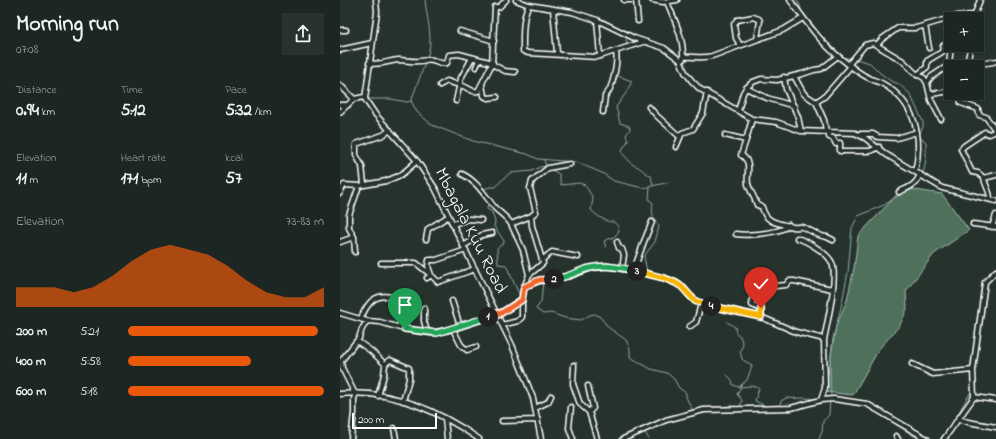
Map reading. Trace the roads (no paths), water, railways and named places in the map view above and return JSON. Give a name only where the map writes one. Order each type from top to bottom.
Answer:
[{"type":"street","points":[[340,112],[354,99],[364,97],[370,63],[376,0]]},
{"type":"street","points":[[440,85],[448,81],[465,86],[476,92],[478,91],[492,63],[495,7],[499,7],[506,0]]},
{"type":"street","points":[[516,0],[529,6],[572,12],[598,20],[634,38],[661,47],[680,60],[682,66],[692,81],[707,92],[752,119],[776,122],[801,131],[873,134],[878,137],[897,138],[917,132]]},
{"type":"street","points":[[624,0],[636,0],[638,21]]},
{"type":"street","points":[[652,0],[677,0]]},
{"type":"street","points":[[790,0],[815,34],[838,56],[863,75],[882,83],[908,107],[914,120],[917,132],[919,151],[915,172]]},
{"type":"street","points":[[975,12],[980,0]]},
{"type":"street","points":[[664,1],[680,32],[683,48],[682,66]]},
{"type":"street","points":[[529,6],[525,16],[523,51],[531,54],[600,56],[646,42]]},
{"type":"street","points":[[553,9],[558,54],[560,56]]},
{"type":"street","points":[[740,45],[736,38],[734,24],[737,20],[753,17],[759,19],[760,22],[757,39]]},
{"type":"street","points":[[683,57],[708,57],[783,30],[802,18]]},
{"type":"street","points":[[598,20],[600,56]]},
{"type":"street","points":[[877,45],[898,28],[916,28],[944,21]]},
{"type":"street","points":[[925,25],[929,48]]},
{"type":"street","points":[[340,30],[346,30]]},
{"type":"street","points":[[460,31],[494,41]]},
{"type":"street","points":[[340,50],[372,43]]},
{"type":"street","points":[[816,102],[825,96],[865,45],[872,43],[903,61],[917,75],[924,78],[927,82],[932,100],[941,119]]},
{"type":"street","points":[[917,75],[927,67],[927,61],[942,52],[944,46]]},
{"type":"street","points":[[603,112],[605,96],[608,93],[613,81],[617,61],[616,51]]},
{"type":"street","points":[[927,82],[931,76],[949,65],[950,52]]},
{"type":"street","points":[[370,63],[378,64],[397,60],[420,62],[427,60],[443,64],[447,63],[448,56],[450,54],[459,54],[492,63],[505,71],[515,72]]},
{"type":"street","points":[[738,111],[746,88],[753,82],[761,79],[777,80],[784,77],[821,69],[838,56]]},
{"type":"street","points":[[456,101],[463,72],[472,58]]},
{"type":"street","points":[[476,67],[480,60]]},
{"type":"street","points":[[984,63],[996,61]]},
{"type":"street","points":[[794,76],[804,94],[816,102],[824,120],[829,137],[833,138],[836,144],[840,143],[840,151],[870,151],[878,147]]},
{"type":"street","points":[[784,77],[786,89],[794,106],[801,131]]},
{"type":"street","points":[[482,83],[484,96],[488,98],[497,97]]},
{"type":"street","points":[[340,85],[354,99]]},
{"type":"street","points":[[746,88],[767,98],[794,106]]},
{"type":"street","points":[[676,147],[683,131],[693,130],[703,113],[707,92]]},
{"type":"street","points":[[931,94],[944,92]]},
{"type":"street","name":"Mbagala Kuu Road","points":[[364,97],[372,111],[417,162],[435,188],[524,372],[535,408],[541,439]]},
{"type":"street","points":[[960,100],[961,103],[974,106],[978,109],[979,115],[986,117],[996,131],[989,134],[985,132],[961,149],[972,172],[978,173],[984,178],[985,184],[990,191],[990,199]]},
{"type":"street","points":[[340,105],[349,105]]},
{"type":"street","points":[[650,107],[657,116],[680,137]]},
{"type":"street","points":[[752,119],[741,155],[746,158],[748,162],[748,186],[757,205],[762,207],[763,214],[770,220],[806,228],[817,236],[822,238],[826,236],[833,240]]},
{"type":"street","points":[[364,184],[362,166],[356,155],[356,144],[390,130]]},
{"type":"street","points":[[860,134],[887,155],[942,188],[996,201]]},
{"type":"street","points":[[725,135],[746,140]]},
{"type":"street","points":[[340,192],[344,185],[358,186],[386,181],[401,175],[417,162]]},
{"type":"street","points":[[511,224],[531,216],[536,211],[530,188],[532,181],[548,168],[570,164]]},
{"type":"street","points":[[462,174],[467,176],[482,190],[511,224],[523,250],[529,275]]},
{"type":"street","points":[[984,178],[996,175]]},
{"type":"street","points":[[900,192],[913,186],[922,176]]},
{"type":"street","points":[[355,252],[354,237],[349,228],[349,215],[358,186]]},
{"type":"street","points":[[973,224],[994,227],[996,215]]},
{"type":"street","points":[[426,239],[428,229],[449,216]]},
{"type":"street","points":[[502,325],[518,320],[522,317],[522,298],[524,287],[529,275],[543,264],[532,226],[531,216]]},
{"type":"street","points":[[453,224],[469,219],[481,220]]},
{"type":"street","points":[[634,271],[644,240],[652,222]]},
{"type":"street","points":[[736,234],[750,235],[783,230],[789,225]]},
{"type":"street","points":[[431,275],[428,266],[429,260],[436,260],[464,248],[482,235],[492,233]]},
{"type":"street","points":[[340,242],[354,237]]},
{"type":"street","points":[[798,238],[813,245],[831,261],[834,273],[824,340],[825,388],[821,400]]},
{"type":"street","points":[[617,242],[619,248],[624,252],[622,268]]},
{"type":"street","points":[[542,259],[552,252],[578,257]]},
{"type":"street","points":[[381,263],[416,263],[438,282],[475,269]]},
{"type":"street","points":[[524,287],[539,280],[570,276],[591,268],[607,266],[622,268],[664,278],[676,283],[682,287],[695,301],[701,304],[761,317],[784,328],[824,340]]},
{"type":"street","points":[[945,438],[974,397],[973,370],[985,282],[996,271]]},
{"type":"street","points":[[427,278],[431,275]]},
{"type":"street","points":[[761,317],[761,309],[752,305],[752,298],[753,294],[765,287],[786,285],[789,281],[794,281],[832,289]]},
{"type":"street","points":[[361,318],[367,305],[374,298],[392,297],[400,312],[400,328]]},
{"type":"street","points":[[340,313],[367,321],[375,320],[400,328],[437,333],[497,314],[522,298]]},
{"type":"street","points":[[452,301],[460,326]]},
{"type":"street","points":[[689,327],[696,322],[701,304]]},
{"type":"street","points":[[424,308],[424,321],[427,332]]},
{"type":"street","points":[[351,439],[355,392],[341,361],[342,355],[357,341],[367,321]]},
{"type":"street","points":[[453,329],[461,345],[467,350],[476,347]]},
{"type":"street","points":[[357,341],[385,364]]},
{"type":"street","points":[[378,396],[384,375],[385,364],[390,360],[409,368],[409,379],[403,402]]},
{"type":"street","points":[[574,364],[573,384],[580,404],[589,412],[597,439]]},
{"type":"street","points":[[912,364],[932,374],[973,370]]},
{"type":"street","points":[[588,386],[593,408],[589,412]]},
{"type":"street","points":[[340,394],[355,392],[378,396],[424,408],[445,418],[479,439]]},
{"type":"street","points":[[535,408],[548,402],[552,396]]},
{"type":"street","points":[[974,397],[996,400]]},
{"type":"street","points":[[623,439],[666,420],[704,410],[792,408],[821,400],[834,399],[867,404],[927,439]]},
{"type":"street","points":[[571,407],[569,428],[573,439]]},
{"type":"street","points":[[445,418],[447,439]]},
{"type":"street","points":[[958,419],[996,427]]},
{"type":"street","points":[[502,421],[538,420]]},
{"type":"street","points":[[394,428],[396,439]]},
{"type":"waterway","points":[[425,0],[430,37],[427,58]]},
{"type":"waterway","points":[[796,0],[799,3],[802,12],[826,41],[845,58],[851,58]]},
{"type":"waterway","points":[[626,39],[627,45]]},
{"type":"waterway","points":[[856,59],[870,63],[880,73],[891,81],[899,84],[910,94],[923,122],[923,127],[918,136],[926,142],[926,159],[923,175]]},
{"type":"waterway","points":[[426,61],[411,101],[417,112],[432,125],[473,141],[527,154],[538,159],[576,162],[602,173],[614,181],[643,188],[670,182],[673,179]]},
{"type":"waterway","points":[[615,75],[632,81],[616,107],[620,123],[629,126],[630,129],[626,135],[628,141],[622,150],[622,153],[633,165],[651,176],[653,185]]},
{"type":"waterway","points":[[367,99],[411,101]]},
{"type":"waterway","points":[[352,103],[358,100]]},
{"type":"waterway","points":[[361,100],[363,100],[371,112]]},
{"type":"waterway","points":[[406,152],[413,161]]},
{"type":"waterway","points":[[544,160],[546,166],[548,167]]},
{"type":"waterway","points":[[416,165],[423,173]]},
{"type":"waterway","points":[[484,189],[496,187],[510,173],[532,171],[546,166]]},
{"type":"waterway","points":[[550,169],[559,174],[561,185],[579,183],[585,185],[593,198],[591,210],[601,218],[616,224],[619,231],[614,237],[604,241],[606,247]]},
{"type":"waterway","points":[[905,191],[913,189],[922,178]]},
{"type":"waterway","points":[[428,181],[441,204]]},
{"type":"waterway","points":[[649,273],[647,272],[644,256],[655,242],[659,226],[653,215],[653,203],[649,200],[650,187]]},
{"type":"waterway","points":[[831,397],[830,362],[833,338],[848,272],[852,228],[858,216],[884,205],[902,193]]},
{"type":"waterway","points":[[488,203],[487,209],[492,212],[495,222],[494,226],[504,241],[504,243],[497,248],[498,264],[506,265],[519,294]]},
{"type":"waterway","points":[[443,209],[444,217]]},
{"type":"waterway","points":[[446,220],[453,230]]},
{"type":"waterway","points":[[466,256],[470,264]]},
{"type":"waterway","points":[[543,282],[541,302],[536,309],[543,314],[551,313],[565,318],[581,320],[595,314],[600,317],[609,328],[626,340],[630,349],[630,357],[651,369],[667,373],[674,379],[679,388],[686,393],[686,397],[693,411]]},
{"type":"waterway","points":[[501,317],[504,323]]},
{"type":"waterway","points":[[727,322],[735,327],[736,333],[740,336],[743,345],[740,351],[742,359],[752,366],[747,380],[740,386],[741,387],[737,394],[742,400],[740,407]]},
{"type":"waterway","points":[[516,350],[526,375]]},
{"type":"waterway","points":[[727,375],[732,380],[733,385],[739,387],[752,386],[759,388],[755,401],[766,406],[780,405],[781,401],[786,398],[817,399]]},
{"type":"waterway","points":[[525,383],[534,412]]},
{"type":"waterway","points":[[952,424],[970,393]]},
{"type":"waterway","points":[[837,397],[856,400]]},
{"type":"waterway","points":[[796,405],[818,399]]},
{"type":"waterway","points":[[819,439],[822,432],[823,421],[829,415],[830,400]]},
{"type":"waterway","points":[[819,403],[827,401]]},
{"type":"waterway","points":[[856,404],[870,408],[919,439]]},
{"type":"waterway","points":[[786,406],[793,405]]},
{"type":"waterway","points":[[704,408],[729,406],[747,407]]},
{"type":"waterway","points":[[618,439],[662,419],[697,410]]},
{"type":"waterway","points":[[736,411],[770,410]]},
{"type":"waterway","points":[[702,412],[711,412]]},
{"type":"waterway","points":[[644,431],[649,439]]},
{"type":"waterway","points":[[940,439],[946,433]]}]
